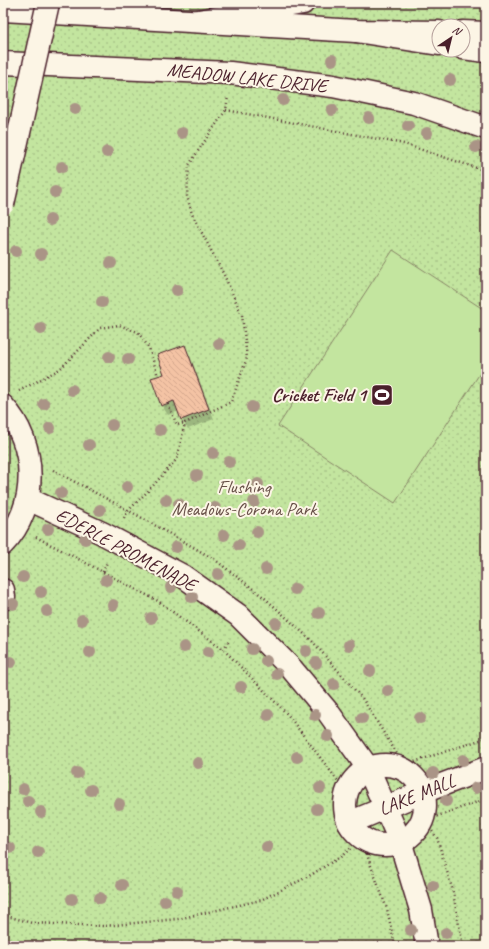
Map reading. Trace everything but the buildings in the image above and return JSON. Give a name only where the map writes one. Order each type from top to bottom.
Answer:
[{"type":"main road","points":[[3,204],[48,3]]},
{"type":"main road","points":[[198,21],[303,3]]},
{"type":"main road","points":[[3,10],[356,31],[431,32]]},
{"type":"main road","points":[[356,31],[431,43]]},
{"type":"main road","points":[[471,32],[486,33]]},
{"type":"main road","points":[[471,49],[486,51]]},
{"type":"main road","name":"MEADOW LAKE DRIVE","points":[[3,62],[230,73],[333,86],[414,103],[486,128]]},
{"type":"main road","points":[[9,536],[20,521],[28,499],[30,470],[25,441],[11,415],[10,399]]},
{"type":"main road","name":"EDERLE PROMENADE","points":[[28,499],[102,533],[183,576],[238,615],[291,668],[328,712],[368,768],[400,841],[421,910],[427,946]]},
{"type":"main road","points":[[3,590],[3,599]]},
{"type":"main road","points":[[381,765],[400,768],[407,771],[417,780],[423,792],[425,805],[423,818],[417,829],[407,838],[395,844],[382,845],[360,834],[345,812],[345,799],[349,786],[357,776],[368,768],[381,765]]},
{"type":"main road","name":"LAKE MALL","points":[[360,834],[386,808],[486,768]]},
{"type":"path","points":[[168,404],[177,425],[231,402],[247,358],[242,315],[224,275],[192,214],[187,196],[189,165],[226,110],[230,73]]},
{"type":"path","points":[[226,110],[404,144],[486,170]]},
{"type":"path","points":[[10,399],[60,369],[100,328],[119,325],[138,332],[149,348],[158,376]]},
{"type":"path","points":[[103,572],[128,510],[151,488],[177,459],[185,422]]},
{"type":"path","points":[[9,536],[103,572],[158,601],[223,649],[288,715],[347,793]]},
{"type":"path","points":[[400,768],[486,738]]},
{"type":"path","points":[[423,818],[435,817],[486,799]]},
{"type":"path","points":[[423,818],[437,838],[452,888],[463,946]]},
{"type":"path","points":[[3,915],[32,923],[104,926],[178,919],[260,900],[309,876],[342,856],[352,847],[360,834]]},
{"type":"path","points":[[360,834],[387,909],[395,946]]},
{"type":"green space","name":"Flushing Meadows-Corona Park","points":[[3,3],[486,3],[486,946],[3,946]]},
{"type":"green space","name":"Cricket Field 1","points":[[393,250],[486,311],[486,364],[395,503],[278,426]]},
{"type":"place","name":"Cricket Field 1","points":[[382,395]]}]
